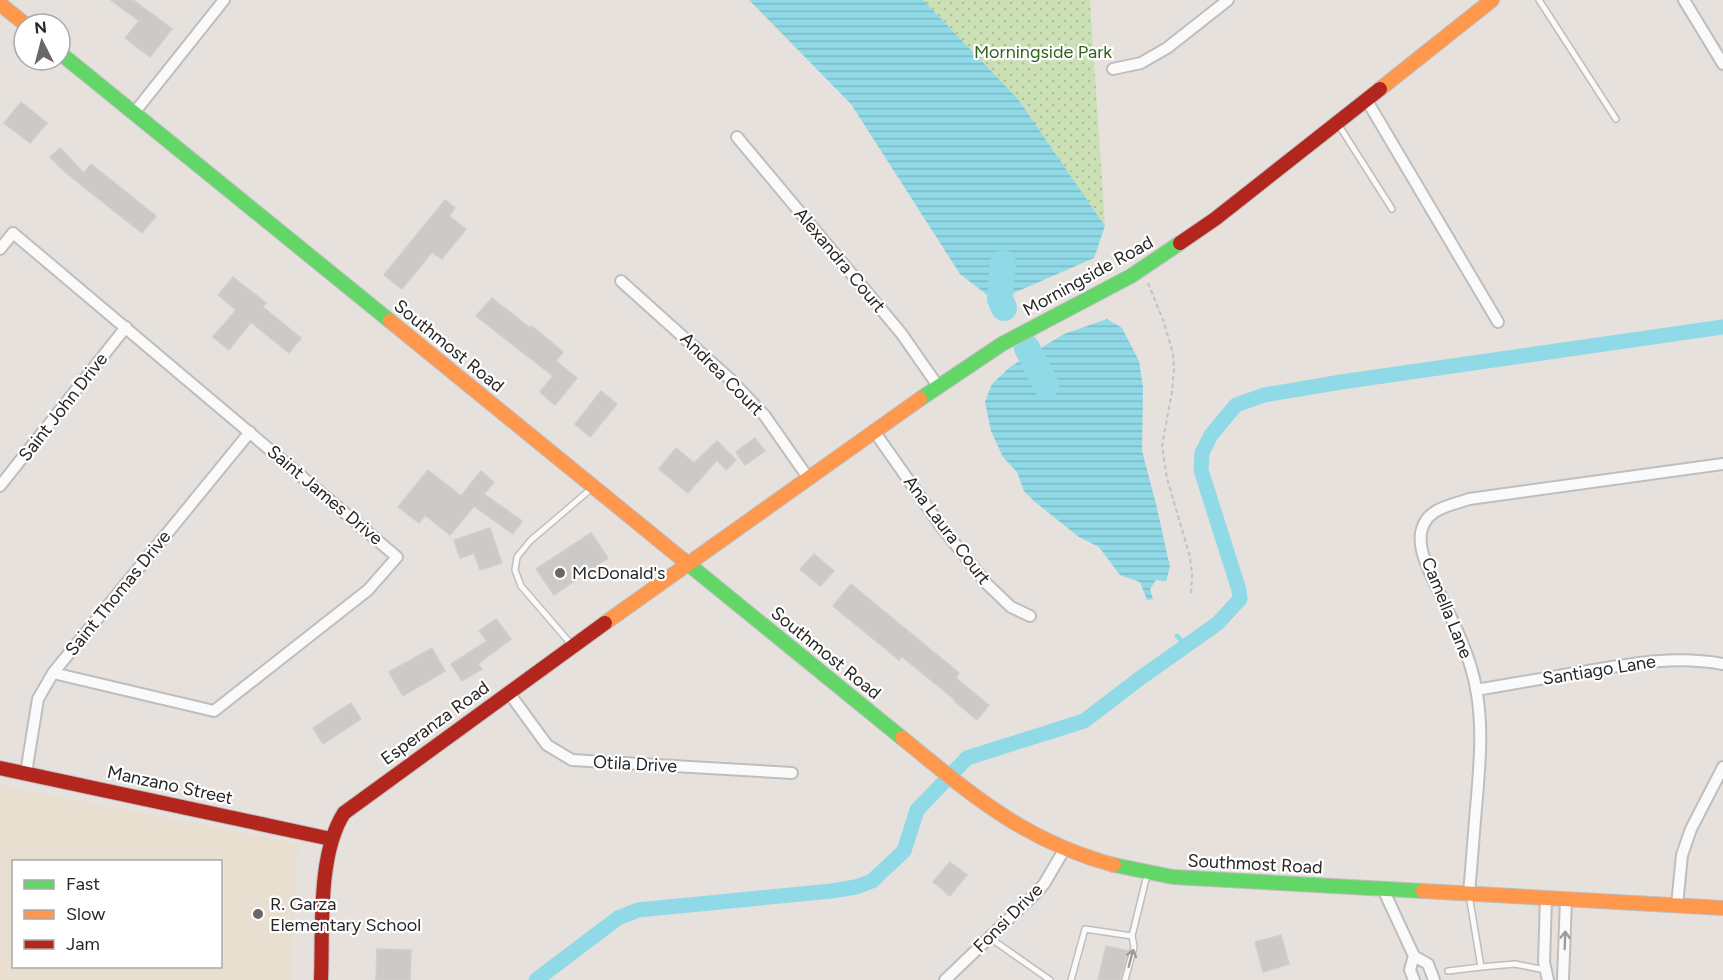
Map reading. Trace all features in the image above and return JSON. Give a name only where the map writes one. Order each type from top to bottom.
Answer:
[{"type":"main road","name":"Morningside Road","points":[[687,563],[938,386],[1002,344],[1109,288],[1215,219],[1492,0]]},
{"type":"main road","name":"Southmost Road","points":[[72,63],[934,764],[1014,825],[1064,850],[1147,874],[1205,880],[1723,908]]},
{"type":"main road","name":"Esperanza Road","points":[[321,980],[325,895],[331,839],[344,813],[687,563]]},
{"type":"main road","name":"Manzano Street","points":[[0,768],[331,839]]},
{"type":"street","points":[[134,113],[224,0]]},
{"type":"street","points":[[1113,69],[1141,63],[1167,48],[1211,6],[1228,0]]},
{"type":"street","points":[[1684,0],[1723,64]]},
{"type":"street","points":[[1366,99],[1498,322]]},
{"type":"street","name":"Alexandra Court","points":[[737,137],[901,333],[938,386]]},
{"type":"street","name":"Saint James Drive","points":[[0,249],[13,233],[397,556],[368,590],[214,711],[53,673]]},
{"type":"street","name":"Andrea Court","points":[[621,281],[691,342],[765,416],[809,479]]},
{"type":"street","name":"Saint John Drive","points":[[0,486],[126,327]]},
{"type":"street","name":"Ana Laura Court","points":[[874,431],[940,525],[987,584],[1011,608],[1030,616]]},
{"type":"street","name":"Saint Thomas Drive","points":[[26,772],[38,699],[53,673],[249,432]]},
{"type":"street","name":"Camella Lane","points":[[1469,893],[1481,749],[1480,714],[1466,654],[1429,569],[1421,544],[1421,532],[1425,521],[1432,512],[1442,507],[1470,499],[1723,464]]},
{"type":"street","name":"Santiago Lane","points":[[1476,690],[1665,660],[1696,660],[1723,664]]},
{"type":"street","name":"Otila Drive","points":[[509,693],[547,745],[572,760],[792,773]]},
{"type":"street","points":[[1677,905],[1682,855],[1696,819],[1723,767]]},
{"type":"street","name":"Fonsi Drive","points":[[945,980],[1044,884],[1064,850]]},
{"type":"street","points":[[1383,889],[1414,956],[1428,964],[1434,980]]},
{"type":"street","points":[[1546,898],[1546,975]]},
{"type":"street","points":[[1563,980],[1566,899]]},
{"type":"street","points":[[1414,956],[1410,970],[1414,980]]},
{"type":"lane","points":[[1539,0],[1616,120]]},
{"type":"lane","points":[[1337,122],[1392,209]]},
{"type":"lane","points":[[573,646],[521,586],[515,570],[517,557],[530,541],[593,487]]},
{"type":"lane","points":[[1125,980],[1134,947],[1132,936],[1147,874]]},
{"type":"lane","points":[[1469,893],[1481,967]]},
{"type":"lane","points":[[1071,980],[1085,929],[1132,936]]},
{"type":"lane","points":[[990,938],[1050,980]]},
{"type":"lane","points":[[1448,971],[1515,964],[1546,975]]},
{"type":"path","points":[[1141,269],[1163,320],[1173,353],[1172,392],[1162,446],[1167,478],[1190,557],[1191,595]]},
{"type":"shaded area","name":"R. Garza Elementary School","points":[[0,785],[299,844],[290,980],[0,980]]},
{"type":"green space","name":"Morningside Park","points":[[923,0],[1090,0],[1105,226],[1018,99]]},
{"type":"water","points":[[749,0],[923,0],[1018,99],[1105,226],[1094,258],[995,301],[960,274],[851,104]]},
{"type":"water","points":[[1107,319],[1122,328],[1139,361],[1143,387],[1142,451],[1170,567],[1166,581],[1156,580],[1150,589],[1153,599],[1147,600],[1140,582],[1120,575],[1099,547],[1079,537],[1024,491],[1017,472],[1003,457],[991,431],[985,402],[992,384],[1010,367],[1064,334]]},
{"type":"building","points":[[111,0],[133,0],[172,29],[150,57],[125,38],[139,21]]},
{"type":"building","points":[[21,102],[47,123],[30,143],[4,123]]},
{"type":"building","points":[[60,148],[84,173],[91,164],[156,216],[142,233],[66,173],[50,157]]},
{"type":"building","points":[[445,200],[455,208],[449,216],[466,229],[442,259],[432,252],[402,289],[384,275]]},
{"type":"building","points":[[233,277],[266,303],[263,307],[301,338],[289,353],[251,322],[229,350],[213,337],[236,310],[218,295]]},
{"type":"building","points":[[492,298],[530,328],[532,326],[563,352],[556,361],[577,378],[555,405],[540,392],[553,376],[476,316]]},
{"type":"building","points":[[601,391],[617,404],[590,437],[575,424]]},
{"type":"building","points":[[755,438],[765,451],[745,465],[736,452]]},
{"type":"building","points":[[717,441],[736,460],[726,470],[717,460],[688,493],[659,469],[676,448],[694,463]]},
{"type":"building","points":[[428,470],[461,496],[481,471],[494,482],[484,494],[522,521],[513,534],[474,506],[450,535],[425,515],[419,523],[398,507]]},
{"type":"building","points":[[490,528],[502,563],[480,570],[474,553],[460,558],[454,540]]},
{"type":"building","points":[[591,533],[608,558],[554,595],[536,569]]},
{"type":"building","points":[[814,554],[834,571],[820,586],[800,569]]},
{"type":"building","points":[[851,584],[959,673],[956,678],[989,705],[977,720],[901,656],[899,660],[833,606]]},
{"type":"building","points":[[496,619],[511,639],[478,664],[482,669],[462,681],[451,664],[487,641],[479,631]]},
{"type":"building","points":[[432,648],[445,671],[403,696],[389,672]]},
{"type":"building","points":[[351,703],[361,719],[323,744],[313,728]]},
{"type":"building","points":[[950,862],[967,875],[950,896],[933,882]]},
{"type":"building","points":[[1281,935],[1289,964],[1263,972],[1255,942]]},
{"type":"building","points":[[1106,946],[1128,951],[1120,980],[1098,980]]},
{"type":"building","points":[[377,949],[411,950],[410,980],[376,980]]},
{"type":"waterway","points":[[1003,263],[1000,299],[1004,308]]},
{"type":"waterway","points":[[536,980],[618,918],[638,910],[831,891],[856,887],[872,881],[904,851],[917,810],[967,758],[1084,721],[1218,623],[1240,599],[1201,470],[1202,453],[1211,435],[1236,405],[1264,395],[1341,382],[1723,327]]},
{"type":"waterway","points":[[1027,348],[1046,385]]},
{"type":"waterway","points":[[1177,636],[1186,646]]},
{"type":"traffic: fast","points":[[72,63],[390,321]]},
{"type":"traffic: fast","points":[[920,399],[1002,344],[1131,276],[1180,243]]},
{"type":"traffic: fast","points":[[682,559],[902,738]]},
{"type":"traffic: fast","points":[[1114,865],[1173,877],[1423,891]]},
{"type":"traffic: slow","points":[[1380,89],[1492,0]]},
{"type":"traffic: slow","points":[[0,4],[12,14]]},
{"type":"traffic: slow","points":[[390,321],[682,559]]},
{"type":"traffic: slow","points":[[605,623],[920,399]]},
{"type":"traffic: slow","points":[[902,738],[976,797],[1026,829],[1082,855],[1114,865]]},
{"type":"traffic: slow","points":[[1423,891],[1723,908]]},
{"type":"traffic: jam","points":[[1180,243],[1215,219],[1380,89]]},
{"type":"traffic: jam","points":[[321,980],[325,871],[335,830],[344,813],[605,623]]},
{"type":"traffic: jam","points":[[0,768],[331,839]]},
{"type":"place","name":"McDonald's","points":[[560,573]]},
{"type":"place","name":"R. Garza Elementary School","points":[[258,914]]}]
